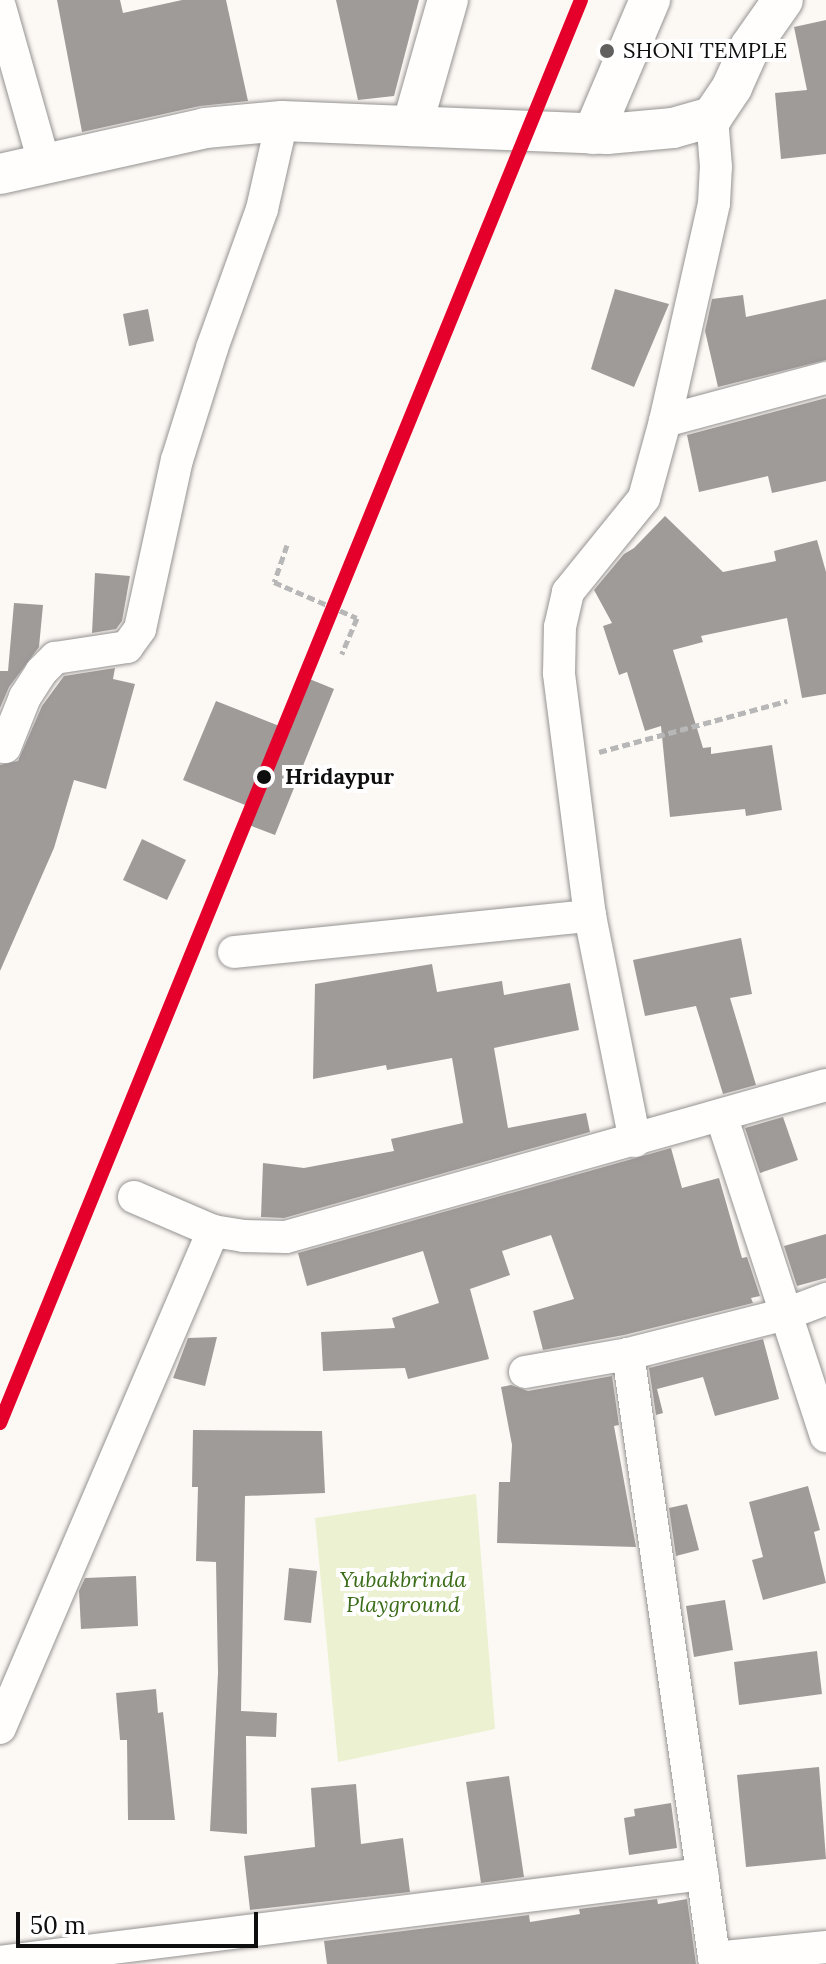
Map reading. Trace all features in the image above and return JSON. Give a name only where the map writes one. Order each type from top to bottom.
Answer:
[{"type":"street","points":[[412,126],[448,0]]},
{"type":"street","points":[[593,134],[650,0]]},
{"type":"street","points":[[635,1141],[590,916],[559,673],[560,627],[568,592],[644,498],[665,421],[714,203],[716,167],[712,117],[732,87],[750,47],[783,0]]},
{"type":"street","points":[[0,7],[44,163]]},
{"type":"street","points":[[0,174],[125,149],[205,128],[282,121],[593,134],[673,128],[712,117]]},
{"type":"street","points":[[2,751],[25,697],[41,672],[55,658],[127,647],[140,629],[177,460],[212,348],[262,209],[282,121]]},
{"type":"street","points":[[665,421],[826,378]]},
{"type":"street","points":[[234,952],[590,916]]},
{"type":"street","points":[[134,1197],[213,1231],[243,1236],[286,1237],[826,1085]]},
{"type":"street","points":[[721,1115],[826,1436]]},
{"type":"street","points":[[0,1728],[213,1231]]},
{"type":"street","points":[[525,1372],[628,1354],[786,1314],[826,1299]]},
{"type":"street","points":[[628,1354],[714,1961],[826,1947]]},
{"type":"street","points":[[0,1962],[703,1874]]},
{"type":"path","points":[[287,545],[274,582],[357,618],[342,654]]},
{"type":"path","points":[[571,760],[787,701]]},
{"type":"green space","name":"Yubakbrinda Playground","points":[[476,1494],[495,1729],[338,1762],[315,1518]]},
{"type":"building","points":[[57,0],[120,0],[123,13],[182,0],[226,0],[248,101],[200,106],[82,132]]},
{"type":"building","points":[[336,0],[419,0],[394,96],[358,100]]},
{"type":"building","points":[[826,20],[826,154],[781,159],[775,93],[807,90],[794,27]]},
{"type":"building","points":[[615,289],[669,304],[634,387],[591,369]]},
{"type":"building","points":[[743,295],[746,317],[826,299],[826,360],[718,387],[705,331],[712,299]]},
{"type":"building","points":[[148,309],[154,341],[129,346],[123,314]]},
{"type":"building","points":[[826,398],[826,481],[772,493],[768,476],[699,492],[687,435]]},
{"type":"building","points":[[665,516],[723,572],[776,561],[774,551],[817,540],[826,572],[826,694],[802,698],[787,618],[701,636],[703,642],[673,650],[703,748],[711,747],[711,754],[772,745],[782,810],[746,816],[745,809],[670,817],[661,726],[645,731],[627,672],[619,675],[603,626],[612,623],[594,590],[624,554]]},
{"type":"building","points":[[95,573],[130,576],[122,621],[116,629],[92,633]]},
{"type":"building","points":[[14,603],[43,605],[39,647],[9,687],[0,708],[0,671],[8,671]]},
{"type":"building","points":[[115,668],[113,679],[135,684],[106,789],[74,780],[54,848],[0,971],[0,765],[18,761],[42,706],[64,676]]},
{"type":"building","points":[[307,678],[334,689],[275,835],[249,825],[255,809],[183,780],[216,701],[287,729]]},
{"type":"building","points":[[142,839],[186,860],[167,900],[123,880]]},
{"type":"building","points":[[741,938],[752,994],[730,998],[756,1085],[723,1094],[696,1006],[645,1016],[633,960]]},
{"type":"building","points":[[432,964],[437,992],[502,981],[504,995],[570,983],[579,1030],[494,1048],[508,1128],[586,1113],[590,1132],[284,1218],[261,1217],[263,1163],[304,1168],[394,1151],[391,1139],[463,1123],[452,1058],[387,1070],[386,1065],[313,1079],[315,984]]},
{"type":"building","points":[[783,1117],[798,1160],[760,1173],[745,1128]]},
{"type":"building","points":[[671,1148],[682,1188],[719,1178],[742,1258],[747,1257],[760,1296],[751,1298],[753,1303],[624,1335],[543,1350],[533,1311],[574,1299],[551,1235],[502,1251],[510,1275],[470,1289],[489,1359],[408,1379],[405,1368],[323,1371],[321,1332],[395,1328],[392,1318],[439,1303],[423,1251],[307,1286],[298,1253]]},
{"type":"building","points":[[826,1234],[826,1278],[797,1286],[784,1246]]},
{"type":"building","points":[[217,1337],[205,1386],[173,1378],[188,1338]]},
{"type":"building","points":[[763,1339],[779,1399],[715,1416],[703,1377],[657,1389],[663,1413],[656,1415],[649,1368]]},
{"type":"building","points":[[612,1376],[619,1425],[614,1426],[636,1547],[497,1543],[499,1482],[510,1482],[512,1445],[501,1387],[511,1385],[528,1391]]},
{"type":"building","points":[[193,1430],[322,1431],[325,1493],[245,1496],[241,1711],[277,1713],[276,1737],[246,1736],[247,1834],[210,1831],[218,1673],[216,1562],[196,1561],[198,1487],[192,1487]]},
{"type":"building","points":[[808,1486],[820,1530],[814,1532],[826,1583],[763,1600],[752,1560],[763,1557],[749,1502]]},
{"type":"building","points":[[687,1504],[699,1550],[676,1556],[669,1508]]},
{"type":"building","points":[[289,1568],[317,1571],[311,1623],[284,1620]]},
{"type":"building","points":[[136,1576],[138,1626],[81,1629],[79,1591],[85,1578]]},
{"type":"building","points":[[725,1600],[733,1650],[694,1657],[686,1606]]},
{"type":"building","points":[[817,1651],[822,1694],[739,1705],[734,1662]]},
{"type":"building","points":[[156,1689],[158,1713],[163,1712],[175,1820],[128,1820],[127,1740],[120,1740],[116,1693]]},
{"type":"building","points":[[819,1767],[826,1859],[746,1867],[737,1775]]},
{"type":"building","points":[[509,1776],[524,1877],[481,1883],[466,1782]]},
{"type":"building","points":[[356,1784],[361,1844],[403,1838],[410,1892],[250,1910],[244,1856],[315,1847],[311,1788]]},
{"type":"building","points":[[671,1803],[677,1848],[629,1855],[624,1818],[635,1816],[634,1809]]},
{"type":"building","points":[[657,1899],[658,1904],[687,1899],[696,1964],[327,1964],[324,1941],[529,1915],[530,1922],[580,1914],[579,1909]]},
{"type":"transit line","points":[[0,1423],[581,0]]},
{"type":"place","name":"SHONI TEMPLE","points":[[607,51]]},
{"type":"place","name":"Hridaypur","points":[[264,777]]}]
